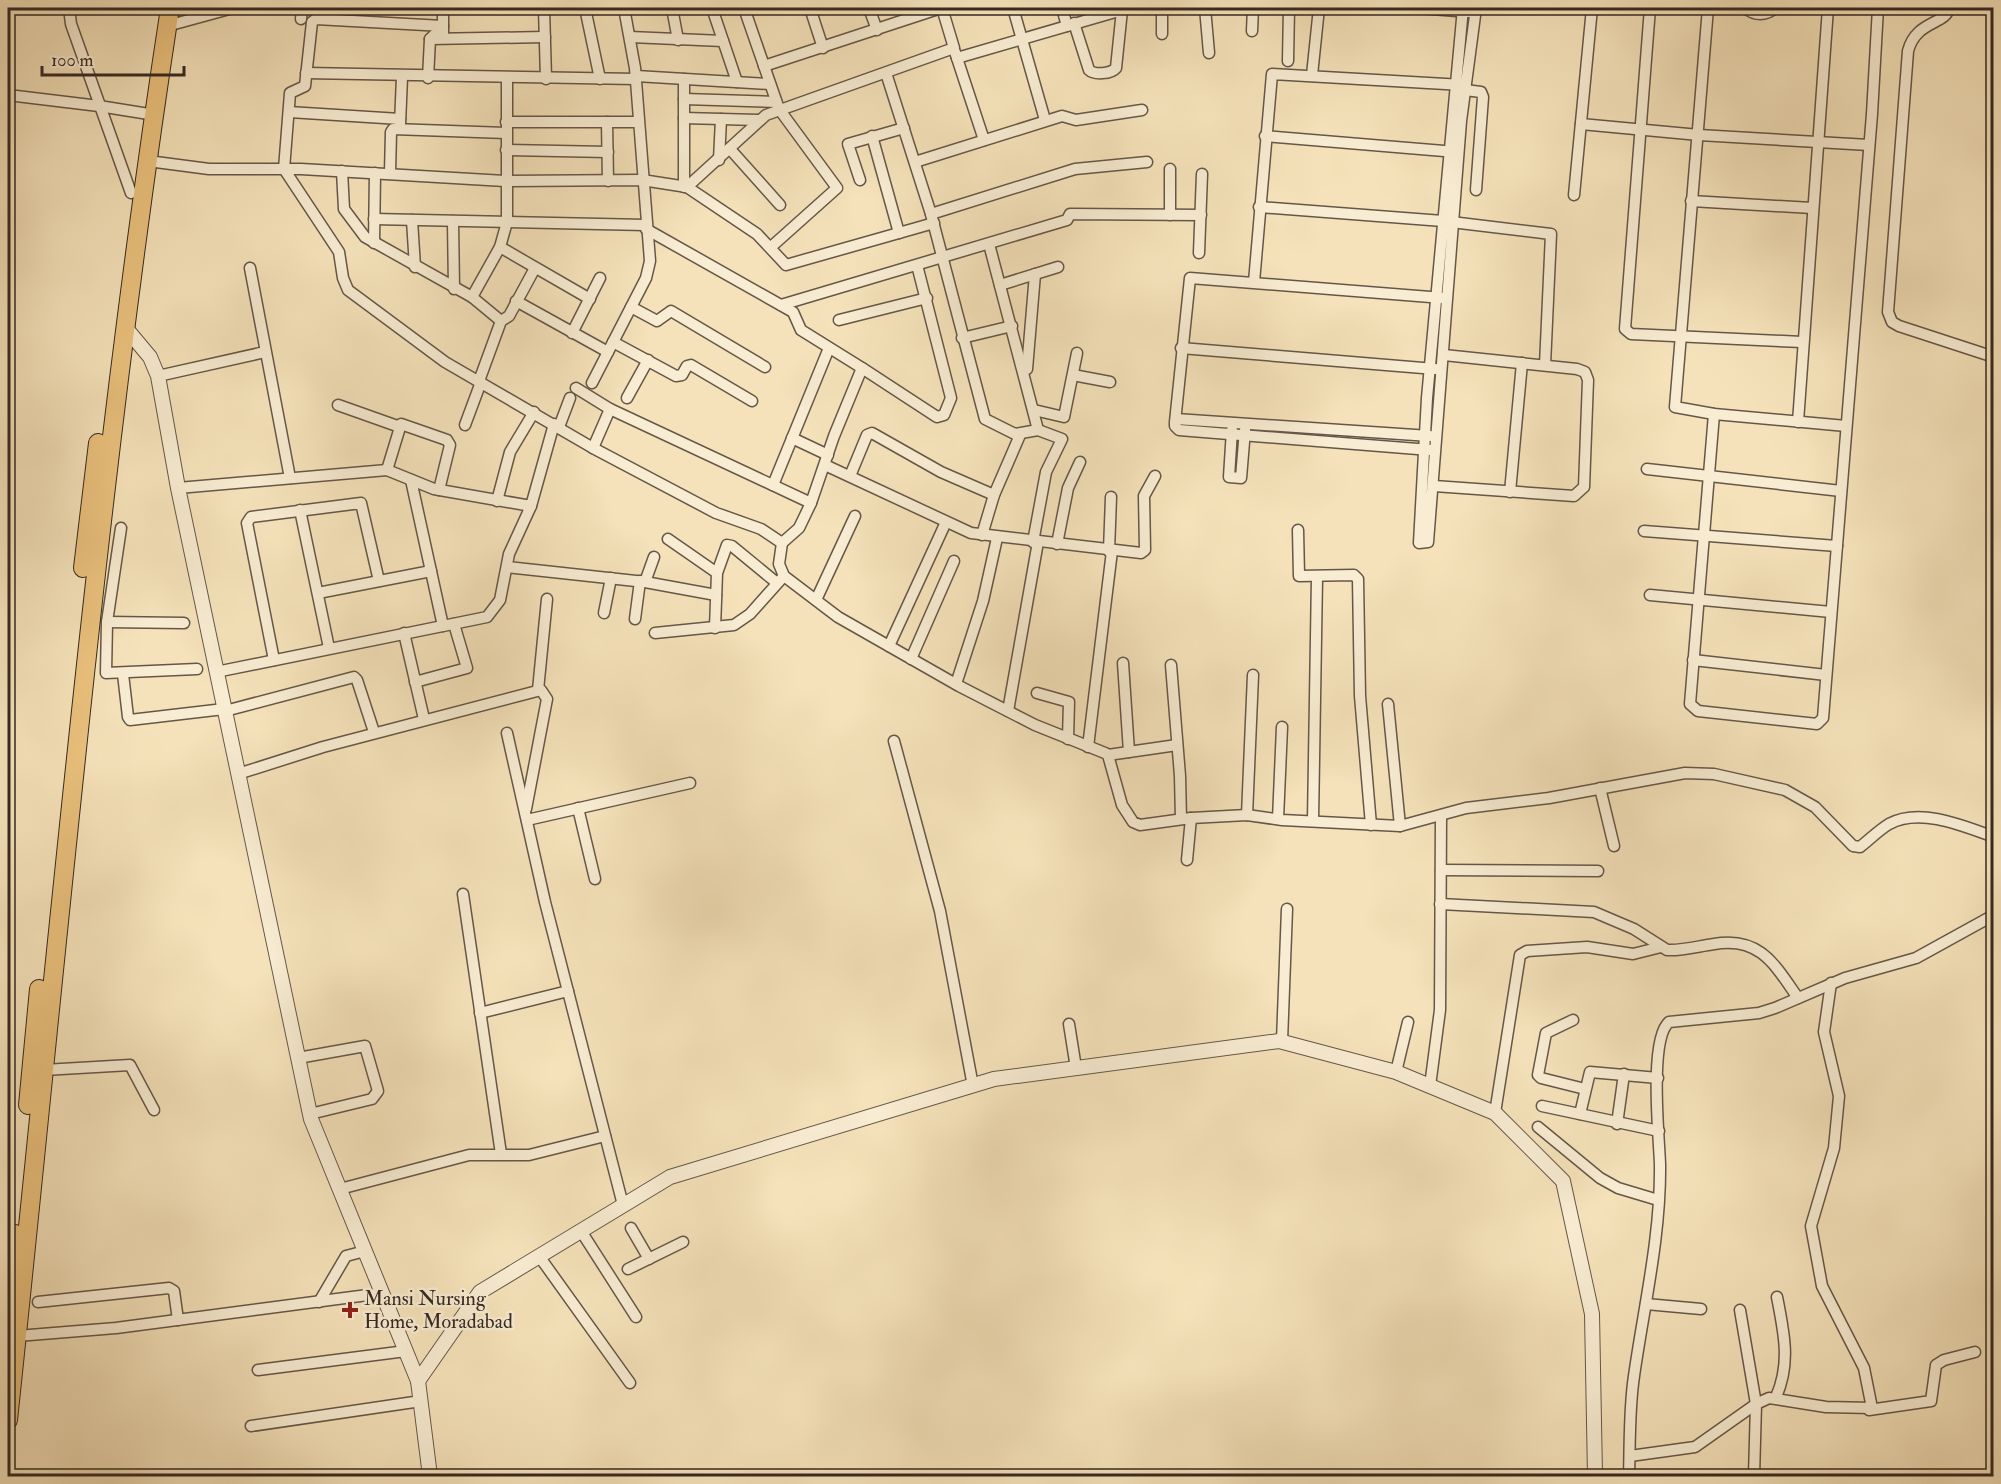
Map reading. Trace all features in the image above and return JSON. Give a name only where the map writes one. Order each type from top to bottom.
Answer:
[{"type":"main road","points":[[8,1420],[95,573],[124,326],[148,161],[149,114],[158,8]]},
{"type":"main road","points":[[8,1301],[90,500],[131,193],[170,8]]},
{"type":"street","points":[[69,8],[71,24],[131,193]]},
{"type":"street","points":[[167,26],[233,8]]},
{"type":"street","points":[[302,8],[302,19]]},
{"type":"street","points":[[428,78],[430,39],[434,35],[443,33],[443,8]]},
{"type":"street","points":[[544,8],[546,79]]},
{"type":"street","points":[[585,8],[600,79]]},
{"type":"street","points":[[592,383],[649,269],[650,254],[642,180],[636,77],[624,8]]},
{"type":"street","points":[[672,8],[678,39]]},
{"type":"street","points":[[712,8],[737,82]]},
{"type":"street","points":[[744,8],[777,106],[837,188],[771,247]]},
{"type":"street","points":[[810,8],[823,48]]},
{"type":"street","points":[[869,8],[877,30]]},
{"type":"street","points":[[764,66],[942,8],[984,140]]},
{"type":"street","points":[[1013,8],[1045,120]]},
{"type":"street","points":[[686,187],[719,160],[758,120],[777,106],[956,53],[1022,40],[1071,24],[1109,10],[1126,9],[1116,68],[1113,71],[1092,73],[1089,70],[1071,24],[1062,8]]},
{"type":"street","points":[[1162,8],[1162,34]]},
{"type":"street","points":[[1205,8],[1209,53]]},
{"type":"street","points":[[1252,31],[1253,8]]},
{"type":"street","points":[[1288,61],[1289,8]]},
{"type":"street","points":[[1312,75],[1319,8]]},
{"type":"street","points":[[1419,8],[1476,10],[1462,87],[1454,152],[1442,298],[1430,368],[1419,543],[1428,542],[1434,486],[1444,355],[1442,298]]},
{"type":"street","points":[[1575,195],[1592,8]]},
{"type":"street","points":[[1650,8],[1625,329],[1631,334],[1802,342]]},
{"type":"street","points":[[1708,8],[1675,407],[1714,414],[1846,426]]},
{"type":"street","points":[[1745,8],[1758,14],[1768,13],[1775,8]]},
{"type":"street","points":[[1798,422],[1828,8]]},
{"type":"street","points":[[1714,414],[1689,699],[1693,709],[1813,725],[1821,722],[1823,718],[1878,8]]},
{"type":"street","points":[[1949,8],[1945,16],[1918,31],[1908,51],[1888,312],[1889,318],[1899,326],[1994,357]]},
{"type":"street","points":[[1462,87],[1463,9]]},
{"type":"street","points":[[444,26],[316,19],[312,21],[304,88],[290,93],[284,169],[339,252],[343,278],[348,290],[445,362],[593,448],[699,505],[761,529],[782,543]]},
{"type":"street","points":[[430,39],[545,37]]},
{"type":"street","points":[[630,38],[723,42]]},
{"type":"street","points":[[306,73],[507,79],[636,77],[770,84]]},
{"type":"street","points":[[885,73],[932,218],[985,419],[1020,435],[1038,430],[1062,439],[1046,472],[1008,711]]},
{"type":"street","points":[[1254,282],[1272,74],[1462,87],[1480,92],[1483,97],[1476,190]]},
{"type":"street","points":[[390,173],[391,132],[400,124],[402,77]]},
{"type":"street","points":[[472,297],[501,247],[507,222],[505,181],[507,79]]},
{"type":"street","points":[[684,79],[686,187]]},
{"type":"street","points":[[8,96],[149,114]]},
{"type":"street","points":[[684,99],[777,106]]},
{"type":"street","points":[[915,162],[1062,116],[1076,120],[1142,110]]},
{"type":"street","points":[[289,112],[400,124],[506,128],[638,122]]},
{"type":"street","points":[[684,118],[758,120]]},
{"type":"street","points":[[719,160],[721,119]]},
{"type":"street","points":[[608,122],[608,181]]},
{"type":"street","points":[[1581,124],[1699,135],[1869,145]]},
{"type":"street","points":[[860,180],[848,144],[904,128]]},
{"type":"street","points":[[872,136],[899,233]]},
{"type":"street","points":[[1265,136],[1454,152]]},
{"type":"street","points":[[730,149],[780,205]]},
{"type":"street","points":[[506,150],[608,152]]},
{"type":"street","points":[[148,161],[209,169],[342,171],[505,181],[642,180],[686,187],[739,221],[771,247],[786,265],[899,233],[932,218],[1075,169],[1147,162]]},
{"type":"street","points":[[1170,169],[1170,215]]},
{"type":"street","points":[[342,171],[344,209],[365,237],[454,289],[472,297],[501,321]]},
{"type":"street","points":[[374,243],[375,173]]},
{"type":"street","points":[[1199,253],[1202,174]]},
{"type":"street","points":[[1692,201],[1812,208]]},
{"type":"street","points":[[1259,207],[1448,222],[1551,234],[1545,365]]},
{"type":"street","points":[[781,305],[1067,220],[1072,214],[1201,215]]},
{"type":"street","points":[[374,219],[646,227],[781,305],[796,315],[801,330],[937,417],[944,415],[951,398],[917,265]]},
{"type":"street","points":[[412,220],[415,267]]},
{"type":"street","points":[[453,221],[454,289]]},
{"type":"street","points":[[989,244],[1026,377],[1038,430]]},
{"type":"street","points":[[501,247],[590,298]]},
{"type":"street","points":[[1000,285],[1058,267]]},
{"type":"street","points":[[250,268],[290,478]]},
{"type":"street","points":[[465,425],[501,321],[508,316],[535,268]]},
{"type":"street","points":[[1026,377],[1035,274]]},
{"type":"street","points":[[572,333],[600,278]]},
{"type":"street","points":[[1437,437],[1318,428],[1245,429],[1232,434],[1179,430],[1175,426],[1181,348],[1190,278],[1442,298]]},
{"type":"street","points":[[839,320],[927,298]]},
{"type":"street","points":[[516,301],[608,352]]},
{"type":"street","points":[[631,307],[657,321],[671,311],[765,367]]},
{"type":"street","points":[[124,326],[150,357],[158,376],[178,488],[310,1114],[418,1381],[430,1476]]},
{"type":"street","points":[[962,338],[1012,326]]},
{"type":"street","points":[[613,342],[679,376],[691,365],[752,401]]},
{"type":"street","points":[[773,485],[830,348]]},
{"type":"street","points":[[1181,348],[1442,369]]},
{"type":"street","points":[[158,376],[265,352]]},
{"type":"street","points":[[1034,410],[1064,417],[1077,353]]},
{"type":"street","points":[[1434,486],[1574,496],[1584,487],[1588,380],[1585,372],[1545,365],[1444,355]]},
{"type":"street","points":[[627,398],[648,360]]},
{"type":"street","points":[[1510,492],[1522,363]]},
{"type":"street","points":[[781,580],[779,564],[782,543],[799,528],[811,503],[862,368]]},
{"type":"street","points":[[1073,375],[1110,382]]},
{"type":"street","points":[[216,672],[483,619],[490,614],[500,600],[509,554],[531,506],[556,426],[573,393],[811,503]]},
{"type":"street","points":[[338,405],[400,427]]},
{"type":"street","points":[[593,448],[610,409]]},
{"type":"street","points":[[497,501],[510,452],[534,412]]},
{"type":"street","points":[[1176,419],[1232,423],[1245,429],[1318,441],[1437,450]]},
{"type":"street","points":[[387,470],[403,423],[449,442],[439,490]]},
{"type":"street","points":[[1232,423],[1229,477],[1241,478],[1245,429]]},
{"type":"street","points":[[1318,428],[1318,441]]},
{"type":"street","points":[[850,476],[867,435],[872,433],[941,472],[994,495]]},
{"type":"street","points":[[982,536],[994,495],[1020,435]]},
{"type":"street","points":[[792,438],[850,476],[946,522],[982,536],[1110,551],[1144,552],[1144,496],[1155,476]]},
{"type":"street","points":[[1057,544],[1068,488],[1080,462]]},
{"type":"street","points":[[1647,469],[1841,491]]},
{"type":"street","points":[[178,488],[339,476],[387,470],[439,490],[531,506]]},
{"type":"street","points":[[411,480],[431,571],[449,625],[467,668],[415,682]]},
{"type":"street","points":[[1088,747],[1110,551],[1111,497]]},
{"type":"street","points":[[274,660],[247,523],[251,517],[361,503],[379,581]]},
{"type":"street","points":[[300,510],[329,648]]},
{"type":"street","points":[[816,600],[855,516]]},
{"type":"street","points":[[889,646],[946,522]]},
{"type":"street","points":[[121,528],[107,622],[105,672],[108,675],[197,669]]},
{"type":"street","points":[[1298,530],[1299,576],[1354,575],[1358,579],[1360,696],[1371,825]]},
{"type":"street","points":[[1644,531],[1837,546]]},
{"type":"street","points":[[956,684],[983,601],[997,538]]},
{"type":"street","points":[[668,539],[717,573]]},
{"type":"street","points":[[715,628],[717,573],[725,547],[729,544],[781,580],[816,600],[838,617],[911,659],[1008,711],[1068,739],[1108,755],[1177,745]]},
{"type":"street","points":[[635,619],[643,581],[654,557]]},
{"type":"street","points":[[911,659],[954,561]]},
{"type":"street","points":[[507,567],[643,581],[716,596]]},
{"type":"street","points":[[318,593],[431,571]]},
{"type":"street","points":[[95,573],[114,573]]},
{"type":"street","points":[[1313,820],[1317,577]]},
{"type":"street","points":[[604,613],[611,578]]},
{"type":"street","points":[[655,633],[715,628],[742,620],[781,580]]},
{"type":"street","points":[[1650,596],[1831,612]]},
{"type":"street","points":[[538,690],[547,599]]},
{"type":"street","points":[[107,622],[184,623]]},
{"type":"street","points":[[404,633],[424,719]]},
{"type":"street","points":[[1693,660],[1826,675]]},
{"type":"street","points":[[1123,663],[1129,752]]},
{"type":"street","points":[[1171,665],[1177,745],[1186,818],[1187,860]]},
{"type":"street","points":[[123,674],[130,720],[224,710],[354,678],[357,680],[374,732]]},
{"type":"street","points":[[1247,815],[1253,675]]},
{"type":"street","points":[[238,774],[374,732],[538,690],[544,692],[547,699],[526,816]]},
{"type":"street","points":[[1037,693],[1069,702],[1068,739]]},
{"type":"street","points":[[1388,704],[1400,826]]},
{"type":"street","points":[[1278,819],[1281,727]]},
{"type":"street","points":[[507,732],[568,991],[623,1205]]},
{"type":"street","points":[[894,741],[940,911],[973,1086]]},
{"type":"street","points":[[1108,755],[1122,805],[1133,822],[1140,825],[1186,818],[1247,815],[1400,826],[1466,808],[1549,798],[1685,772],[1714,774],[1785,790],[1815,807],[1852,846],[1860,848],[1890,824],[1909,817],[1963,826],[1994,837]]},
{"type":"street","points":[[526,816],[578,808],[690,783]]},
{"type":"street","points":[[1600,788],[1614,846]]},
{"type":"street","points":[[578,808],[596,879]]},
{"type":"street","points":[[1430,1086],[1439,1029],[1441,816]]},
{"type":"street","points":[[1441,870],[1598,871]]},
{"type":"street","points":[[463,894],[501,1154]]},
{"type":"street","points":[[1440,904],[1594,912],[1634,929],[1661,947],[1674,951],[1726,942],[1749,946],[1772,960],[1798,998]]},
{"type":"street","points":[[1282,1041],[1287,909]]},
{"type":"street","points":[[1629,1476],[1633,1378],[1646,1304],[1658,1200],[1660,1035],[1669,1022],[1759,1013],[1831,983],[1916,958],[1994,915]]},
{"type":"street","points":[[1495,1113],[1518,959],[1523,952],[1587,947],[1633,954],[1661,947]]},
{"type":"street","points":[[1831,983],[1824,1032],[1839,1096],[1834,1148],[1811,1226],[1826,1297],[1864,1368],[1873,1406],[1869,1410]]},
{"type":"street","points":[[480,1013],[568,991]]},
{"type":"street","points":[[1574,1020],[1546,1033],[1538,1075],[1541,1078],[1585,1089]]},
{"type":"street","points":[[1396,1072],[1408,1022]]},
{"type":"street","points":[[1069,1024],[1077,1068]]},
{"type":"street","points":[[418,1381],[480,1292],[670,1177],[994,1079],[1282,1041],[1396,1072],[1495,1113],[1563,1181],[1592,1314],[1595,1476]]},
{"type":"street","points":[[298,1059],[365,1046],[378,1090],[372,1100],[310,1114]]},
{"type":"street","points":[[44,1070],[130,1065],[154,1110]]},
{"type":"street","points":[[1580,1114],[1588,1075],[1592,1071],[1658,1078]]},
{"type":"street","points":[[1617,1124],[1624,1074]]},
{"type":"street","points":[[1542,1106],[1617,1124],[1659,1131]]},
{"type":"street","points":[[1538,1127],[1600,1178],[1618,1188],[1658,1200]]},
{"type":"street","points":[[340,1189],[469,1155],[529,1155],[605,1136]]},
{"type":"street","points":[[631,1228],[649,1259]]},
{"type":"street","points":[[581,1231],[636,1317]]},
{"type":"street","points":[[628,1269],[683,1242]]},
{"type":"street","points":[[319,1302],[346,1256],[365,1251]]},
{"type":"street","points":[[539,1256],[630,1383]]},
{"type":"street","points":[[38,1302],[169,1288],[174,1291],[178,1320]]},
{"type":"street","points":[[17,1336],[178,1320],[382,1293]]},
{"type":"street","points":[[1776,1397],[1785,1371],[1786,1353],[1777,1297]]},
{"type":"street","points":[[1646,1304],[1701,1309]]},
{"type":"street","points":[[1740,1310],[1756,1404],[1754,1476]]},
{"type":"street","points":[[258,1370],[406,1351]]},
{"type":"street","points":[[1630,1456],[1695,1447],[1756,1404],[1776,1397],[1826,1407],[1869,1410],[1931,1401],[1936,1365],[1944,1360],[1975,1352]]},
{"type":"street","points":[[251,1426],[421,1401]]},
{"type":"place","name":"Mansi Nursing Home, Moradabad","points":[[350,1310]]}]
